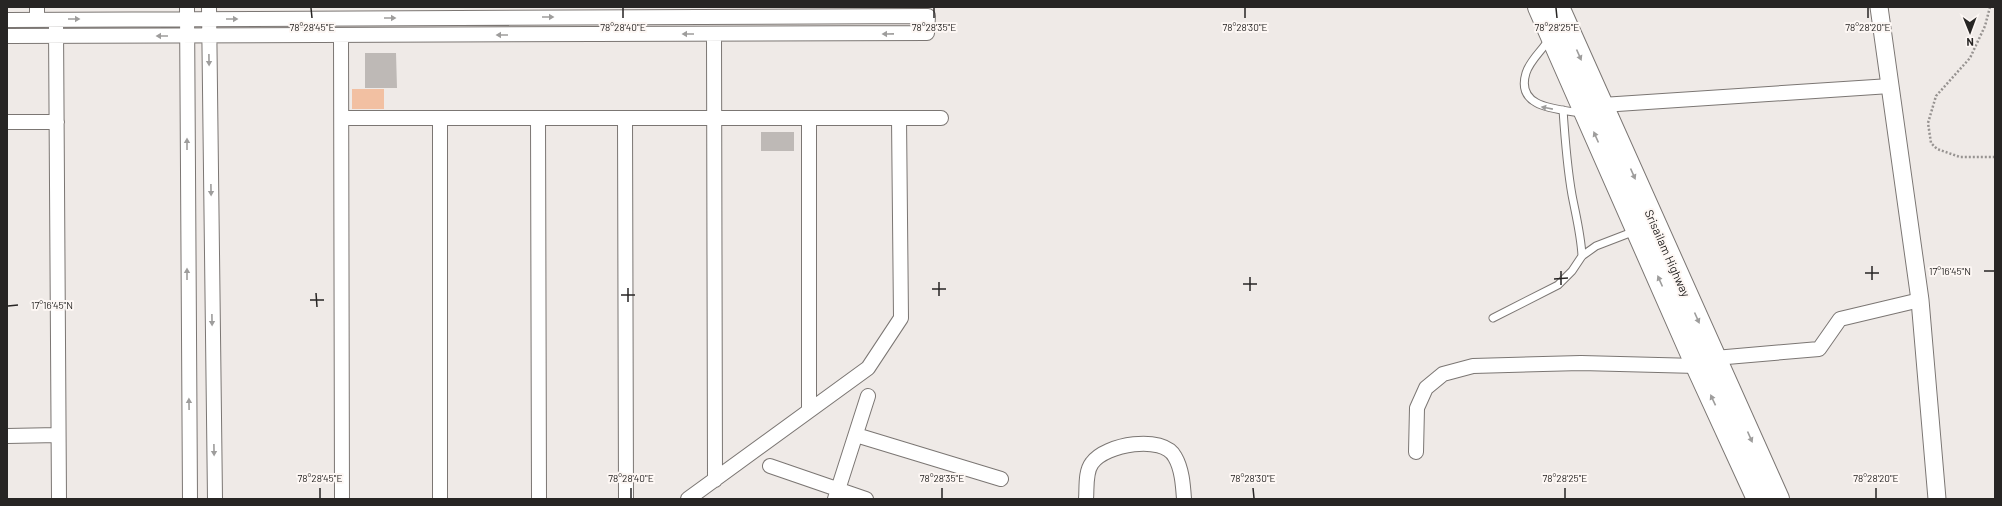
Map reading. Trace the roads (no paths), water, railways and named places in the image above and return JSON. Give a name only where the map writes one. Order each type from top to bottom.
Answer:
[{"type":"highway","name":"Srisailam Highway","points":[[1539,7],[1551,35],[1594,110],[1706,362],[1758,499]]},
{"type":"highway","name":"Srisailam Highway","points":[[1558,7],[1637,230],[1778,499]]},
{"type":"street","points":[[1879,7],[1920,300],[1937,499]]},
{"type":"street","points":[[7,20],[37,13],[56,19],[187,13],[361,12],[862,12],[928,16],[927,33],[7,36]]},
{"type":"street","points":[[525,12],[525,35]]},
{"type":"street","points":[[638,12],[638,34]]},
{"type":"street","points":[[750,12],[751,34]]},
{"type":"street","points":[[862,12],[862,34]]},
{"type":"street","points":[[187,13],[190,499]]},
{"type":"street","points":[[209,13],[215,499]]},
{"type":"street","points":[[56,19],[59,499]]},
{"type":"street","points":[[714,34],[715,480]]},
{"type":"street","points":[[341,35],[342,499]]},
{"type":"street","points":[[1594,110],[1890,86]]},
{"type":"street","points":[[342,118],[941,118]]},
{"type":"street","points":[[440,118],[440,499]]},
{"type":"street","points":[[538,118],[539,499]]},
{"type":"street","points":[[625,118],[626,499]]},
{"type":"street","points":[[808,118],[809,411]]},
{"type":"street","points":[[688,499],[868,368],[901,318],[899,118]]},
{"type":"street","points":[[7,122],[57,122]]},
{"type":"street","points":[[1416,452],[1418,408],[1426,388],[1443,374],[1472,366],[1706,362],[1819,349],[1840,319],[1920,300]]},
{"type":"street","points":[[836,495],[868,396]]},
{"type":"street","points":[[7,436],[58,435]]},
{"type":"street","points":[[856,435],[1001,479]]},
{"type":"street","points":[[1086,499],[1087,480],[1092,463],[1102,454],[1120,447],[1148,442],[1165,446],[1175,456],[1183,481],[1184,499]]},
{"type":"street","points":[[770,466],[836,495],[866,499]]},
{"type":"lane","points":[[1551,35],[1526,74],[1525,85],[1528,94],[1541,107],[1563,110],[1594,110]]},
{"type":"lane","points":[[1563,110],[1572,196],[1579,226],[1582,256]]},
{"type":"lane","points":[[1493,318],[1558,285],[1572,271],[1582,256],[1596,246],[1637,230]]}]
